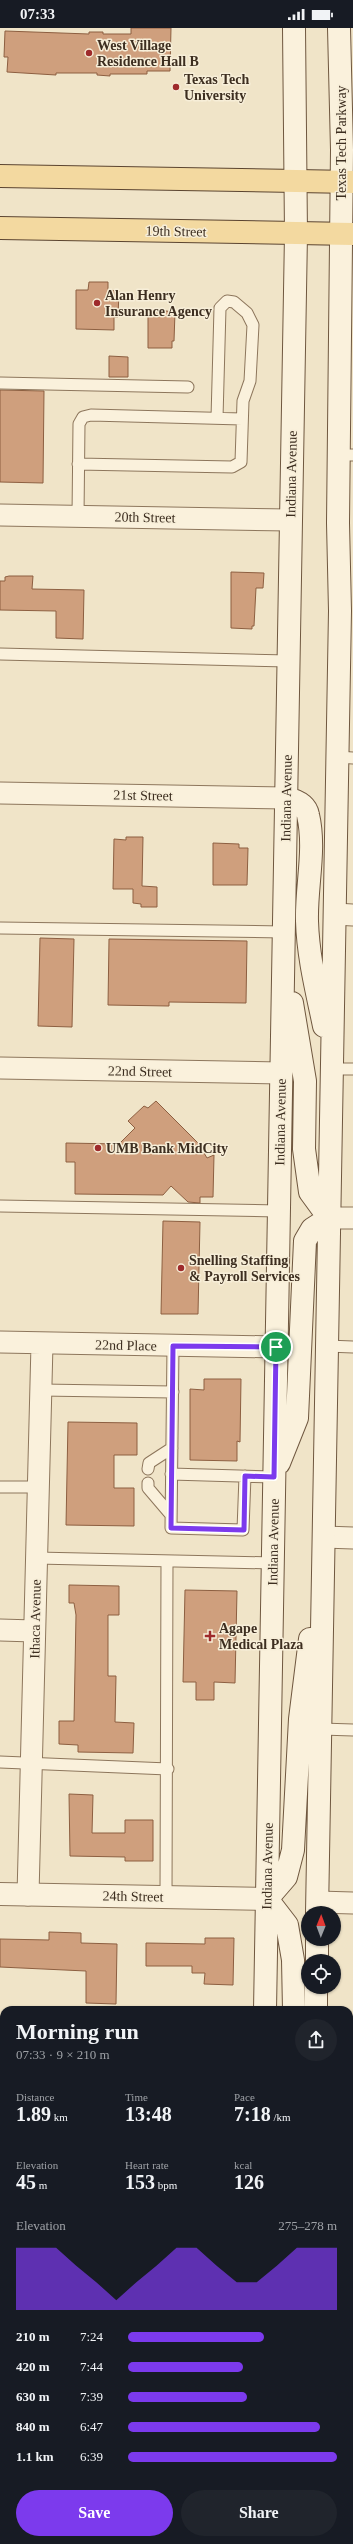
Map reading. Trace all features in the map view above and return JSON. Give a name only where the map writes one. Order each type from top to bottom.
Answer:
[{"type":"main road","points":[[294,28],[296,234]]},
{"type":"main road","name":"Texas Tech Parkway","points":[[339,28],[347,182],[346,234]]},
{"type":"main road","points":[[0,176],[347,182]]},
{"type":"main road","name":"19th Street","points":[[0,228],[346,234]]},
{"type":"main road","name":"Indiana Avenue","points":[[265,2006],[296,234]]},
{"type":"main road","points":[[318,1906],[329,1218],[339,1067],[344,915],[346,234]]},
{"type":"main road","points":[[286,798],[299,801],[308,814],[311,845],[307,921],[312,973],[339,1067]]},
{"type":"main road","points":[[283,940],[305,1081],[304,1149],[310,1192],[329,1218]]},
{"type":"main road","points":[[274,1477],[297,1418],[305,1241],[312,1229],[329,1218]]},
{"type":"main road","points":[[294,2006],[293,1960],[287,1925],[267,1899],[286,1877],[293,1850],[300,1719],[324,1537]]},
{"type":"main road","name":"24th Street","points":[[0,1894],[267,1899]]},
{"type":"main road","points":[[316,1994],[316,2006]]},
{"type":"street","name":"20th Street","points":[[0,515],[290,520]]},
{"type":"street","name":"21st Street","points":[[0,793],[286,798]]},
{"type":"street","name":"22nd Street","points":[[0,1068],[281,1073]]},
{"type":"street","points":[[329,1218],[353,1218]]},
{"type":"street","name":"22nd Place","points":[[0,1342],[42,1344],[276,1347]]},
{"type":"street","name":"Ithaca Avenue","points":[[28,1895],[42,1344]]},
{"type":"street","points":[[324,1537],[353,1538]]},
{"type":"street","points":[[0,1630],[34,1631]]},
{"type":"street","points":[[332,1906],[353,1903]]},
{"type":"lane","points":[[78,464],[232,467],[241,462],[243,401],[250,381],[253,325],[247,313],[234,302],[227,301],[220,308],[217,418]]},
{"type":"lane","points":[[0,383],[188,387]]},
{"type":"lane","points":[[78,516],[78,424],[83,417],[91,415],[242,419]]},
{"type":"lane","points":[[0,654],[288,661]]},
{"type":"lane","points":[[0,928],[283,940]]},
{"type":"lane","points":[[0,1206],[278,1212]]},
{"type":"lane","points":[[173,1346],[171,1528],[244,1530],[245,1476]]},
{"type":"lane","points":[[327,1346],[353,1347]]},
{"type":"lane","points":[[41,1390],[173,1392]]},
{"type":"lane","points":[[148,1469],[149,1462],[172,1448]]},
{"type":"lane","points":[[171,1474],[274,1477]]},
{"type":"lane","points":[[148,1483],[148,1488],[171,1515]]},
{"type":"lane","points":[[0,1487],[38,1487]]},
{"type":"lane","points":[[36,1558],[272,1563]]},
{"type":"lane","points":[[166,1897],[168,1769],[167,1561]]},
{"type":"lane","points":[[321,1729],[353,1730]]},
{"type":"lane","points":[[0,1762],[168,1769]]},
{"type":"building","name":"West Village Residence Hall B","points":[[131,28],[171,28],[170,71],[147,71],[147,74],[110,74],[110,76],[97,75],[97,73],[56,73],[56,75],[7,72],[8,57],[4,57],[5,31],[89,34],[89,32],[103,32],[103,34],[131,34]]},
{"type":"building","name":"Alan Henry Insurance Agency","points":[[89,282],[108,282],[108,290],[119,291],[118,317],[114,317],[114,330],[76,329],[76,290],[88,290]]},
{"type":"building","points":[[148,309],[175,312],[174,341],[172,341],[172,348],[148,348]]},
{"type":"building","points":[[109,356],[128,357],[128,377],[109,377]]},
{"type":"building","points":[[0,390],[44,391],[43,483],[0,482]]},
{"type":"building","points":[[231,572],[264,573],[263,588],[256,588],[254,626],[252,626],[252,629],[231,628]]},
{"type":"building","points":[[9,576],[33,576],[32,589],[84,590],[83,639],[56,638],[56,611],[0,610],[0,581],[5,581],[5,577]]},
{"type":"building","points":[[126,837],[143,837],[142,886],[157,887],[157,907],[141,907],[141,904],[133,903],[133,889],[113,889],[114,839],[126,840]]},
{"type":"building","points":[[213,843],[239,844],[239,848],[248,848],[247,885],[213,885]]},
{"type":"building","points":[[40,938],[74,939],[72,1027],[38,1026]]},
{"type":"building","points":[[109,939],[247,941],[246,1003],[169,1002],[169,1006],[108,1005]]},
{"type":"building","name":"UMB Bank MidCity","points":[[156,1101],[198,1143],[207,1158],[214,1155],[213,1197],[200,1197],[200,1203],[188,1202],[171,1186],[163,1195],[75,1194],[75,1162],[66,1162],[66,1143],[119,1144],[135,1128],[128,1121],[144,1106],[148,1108]]},
{"type":"building","name":"Snelling Staffing & Payroll Services","points":[[163,1221],[200,1222],[198,1314],[161,1314]]},
{"type":"building","points":[[204,1379],[241,1379],[240,1442],[237,1441],[237,1461],[190,1460],[190,1389],[204,1390]]},
{"type":"building","points":[[68,1422],[137,1423],[137,1455],[114,1455],[114,1488],[134,1488],[134,1526],[66,1525]]},
{"type":"building","points":[[69,1585],[119,1586],[119,1615],[108,1615],[108,1676],[116,1676],[115,1722],[134,1723],[133,1753],[78,1752],[78,1745],[59,1744],[59,1721],[74,1721],[76,1615],[74,1603],[69,1603]]},
{"type":"building","name":"Agape Medical Plaza","points":[[185,1590],[237,1591],[235,1683],[214,1682],[214,1700],[196,1700],[196,1682],[183,1682]]},
{"type":"building","points":[[69,1794],[93,1795],[92,1833],[125,1833],[125,1820],[153,1820],[153,1861],[125,1861],[125,1857],[70,1856]]},
{"type":"building","points":[[49,1932],[81,1933],[81,1943],[117,1944],[116,2004],[86,2003],[86,1971],[0,1967],[0,1939],[49,1940]]},
{"type":"building","points":[[205,1938],[234,1938],[233,1985],[204,1984],[205,1973],[192,1973],[192,1966],[146,1966],[146,1943],[205,1944]]},
{"type":"place","name":"West Village Residence Hall B","points":[[89,53]]},
{"type":"place","name":"Texas Tech University","points":[[176,87]]},
{"type":"place","name":"Alan Henry Insurance Agency","points":[[97,303]]},
{"type":"place","name":"UMB Bank MidCity","points":[[98,1148]]},
{"type":"place","name":"Snelling Staffing & Payroll Services","points":[[181,1268]]},
{"type":"place","name":"Agape Medical Plaza","points":[[210,1636]]},
{"type":"route","points":[[173,1346],[276,1347],[274,1477],[245,1476],[244,1530],[171,1528],[173,1346]]}]
